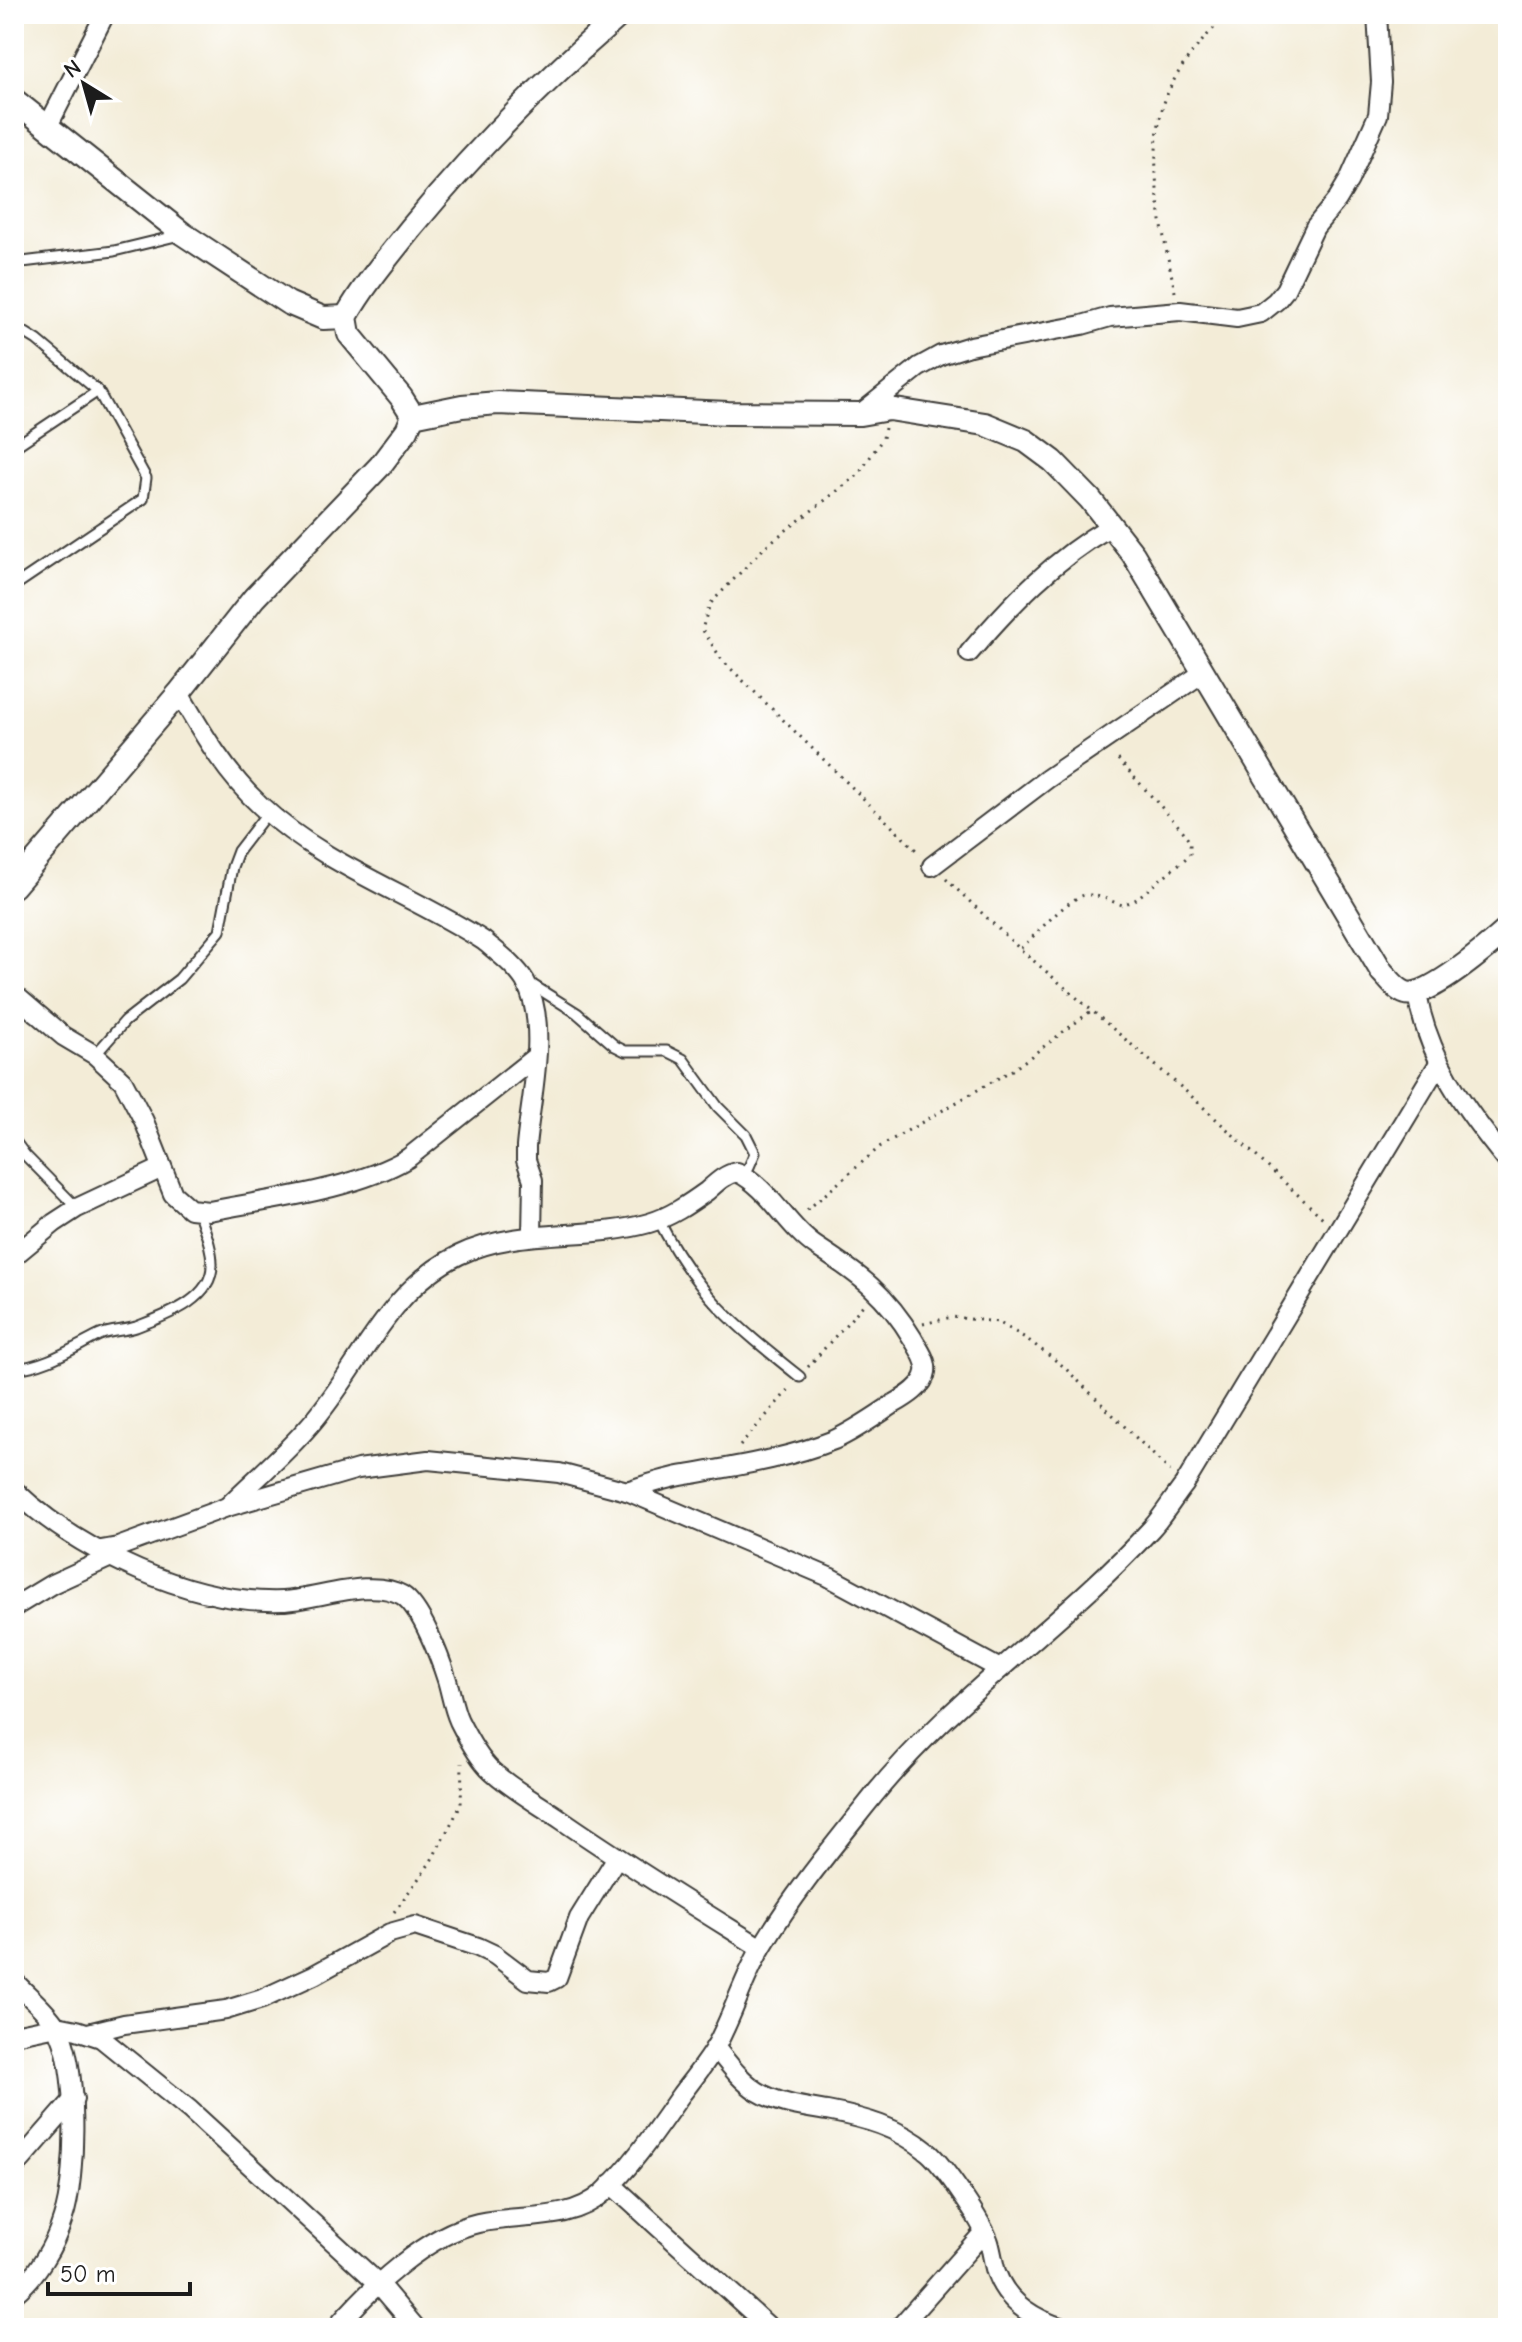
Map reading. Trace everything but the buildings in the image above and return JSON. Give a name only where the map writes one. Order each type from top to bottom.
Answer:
[{"type":"street","points":[[48,126],[105,14]]},
{"type":"street","points":[[413,416],[349,334],[346,317],[370,279],[455,174],[554,72],[621,14]]},
{"type":"street","points":[[860,414],[919,367],[941,355],[970,346],[1110,317],[1180,311],[1237,318],[1261,313],[1285,290],[1315,227],[1349,180],[1378,115],[1381,82],[1377,14]]},
{"type":"street","points":[[14,100],[183,234],[288,303],[323,318],[346,317]]},
{"type":"street","points":[[413,416],[462,406],[498,403],[728,413],[860,414],[889,409],[985,424],[1026,441],[1053,461],[1081,489],[1133,554],[1382,972],[1396,987],[1406,994],[1417,994],[1449,975],[1508,929]]},
{"type":"street","points":[[14,886],[179,693],[254,598],[380,466],[407,430],[413,416]]},
{"type":"street","points":[[969,653],[1037,579],[1084,542],[1111,526]]},
{"type":"street","points":[[932,866],[1101,741],[1204,672]]},
{"type":"street","points":[[179,693],[223,765],[268,812],[336,860],[484,941],[506,958],[524,979],[534,1003],[537,1024],[526,1147],[526,1160],[533,1180],[532,1235]]},
{"type":"street","points":[[14,994],[63,1036],[95,1055],[123,1081],[144,1121],[173,1194],[190,1209],[198,1210],[209,1211],[276,1198],[386,1171],[420,1149],[535,1057]]},
{"type":"street","points":[[1417,994],[1421,1018],[1439,1063],[1479,1127],[1508,1162]]},
{"type":"street","points":[[336,2328],[378,2283],[454,2230],[478,2223],[557,2214],[578,2208],[601,2195],[646,2144],[715,2047],[761,1948],[785,1910],[868,1802],[922,1741],[1070,1609],[1153,1527],[1184,1485],[1439,1063]]},
{"type":"street","points":[[14,1256],[77,1208],[162,1168]]},
{"type":"street","points":[[227,1507],[309,1426],[368,1347],[392,1307],[431,1271],[460,1255],[499,1241],[532,1235],[622,1229],[658,1219],[689,1203],[732,1173],[745,1176],[810,1243],[877,1290],[906,1327],[926,1363],[926,1375],[902,1399],[837,1439],[745,1466],[682,1475],[627,1491]]},
{"type":"street","points":[[14,1607],[118,1547],[227,1507],[358,1469],[428,1460],[559,1473],[627,1491],[829,1577],[1000,1669]]},
{"type":"street","points":[[14,1490],[73,1537],[163,1581],[208,1593],[283,1601],[370,1588],[402,1595],[415,1609],[435,1649],[458,1720],[491,1770],[617,1857],[761,1948]]},
{"type":"street","points":[[88,2033],[124,2024],[226,2010],[262,1999],[314,1975],[390,1933],[415,1926],[495,1955],[528,1980],[549,1982],[557,1978],[579,1918],[617,1857]]},
{"type":"street","points":[[14,1981],[57,2026],[74,2099],[64,2217],[34,2274],[14,2294]]},
{"type":"street","points":[[14,2035],[57,2026],[101,2038],[190,2110],[378,2283],[416,2328]]},
{"type":"street","points":[[715,2047],[734,2072],[758,2092],[790,2105],[873,2121],[902,2133],[931,2154],[984,2232],[1001,2284],[1018,2306],[1035,2317],[1063,2328]]},
{"type":"street","points":[[14,2168],[74,2099]]},
{"type":"street","points":[[611,2184],[770,2328]]},
{"type":"street","points":[[899,2328],[984,2232]]},
{"type":"lane","points":[[14,263],[114,251],[183,234]]},
{"type":"lane","points":[[14,326],[37,340],[98,391],[146,478],[143,499],[14,586]]},
{"type":"lane","points":[[14,447],[98,391]]},
{"type":"lane","points":[[95,1055],[125,1021],[179,979],[220,931],[229,879],[238,851],[268,812]]},
{"type":"lane","points":[[524,979],[577,1013],[615,1046],[625,1051],[667,1051],[683,1059],[718,1107],[753,1144],[755,1153],[745,1176]]},
{"type":"lane","points":[[14,1140],[77,1208]]},
{"type":"lane","points":[[14,1369],[33,1367],[51,1360],[100,1335],[132,1328],[197,1297],[208,1282],[212,1265],[198,1210]]},
{"type":"lane","points":[[658,1219],[677,1257],[707,1296],[737,1326],[800,1377]]},
{"type":"path","points":[[1180,311],[1162,228],[1157,171],[1159,126],[1164,102],[1181,71],[1203,38],[1228,14]]},
{"type":"path","points":[[1020,949],[1043,930],[1052,917],[1081,895],[1096,895],[1122,905],[1135,900],[1190,855],[1190,843],[1183,831],[1101,741]]},
{"type":"path","points":[[791,1225],[881,1146],[1014,1069],[1091,1011]]},
{"type":"path","points":[[906,1327],[952,1317],[998,1322],[1063,1366],[1184,1485]]},
{"type":"path","points":[[392,1914],[430,1863],[461,1805],[461,1761]]}]
